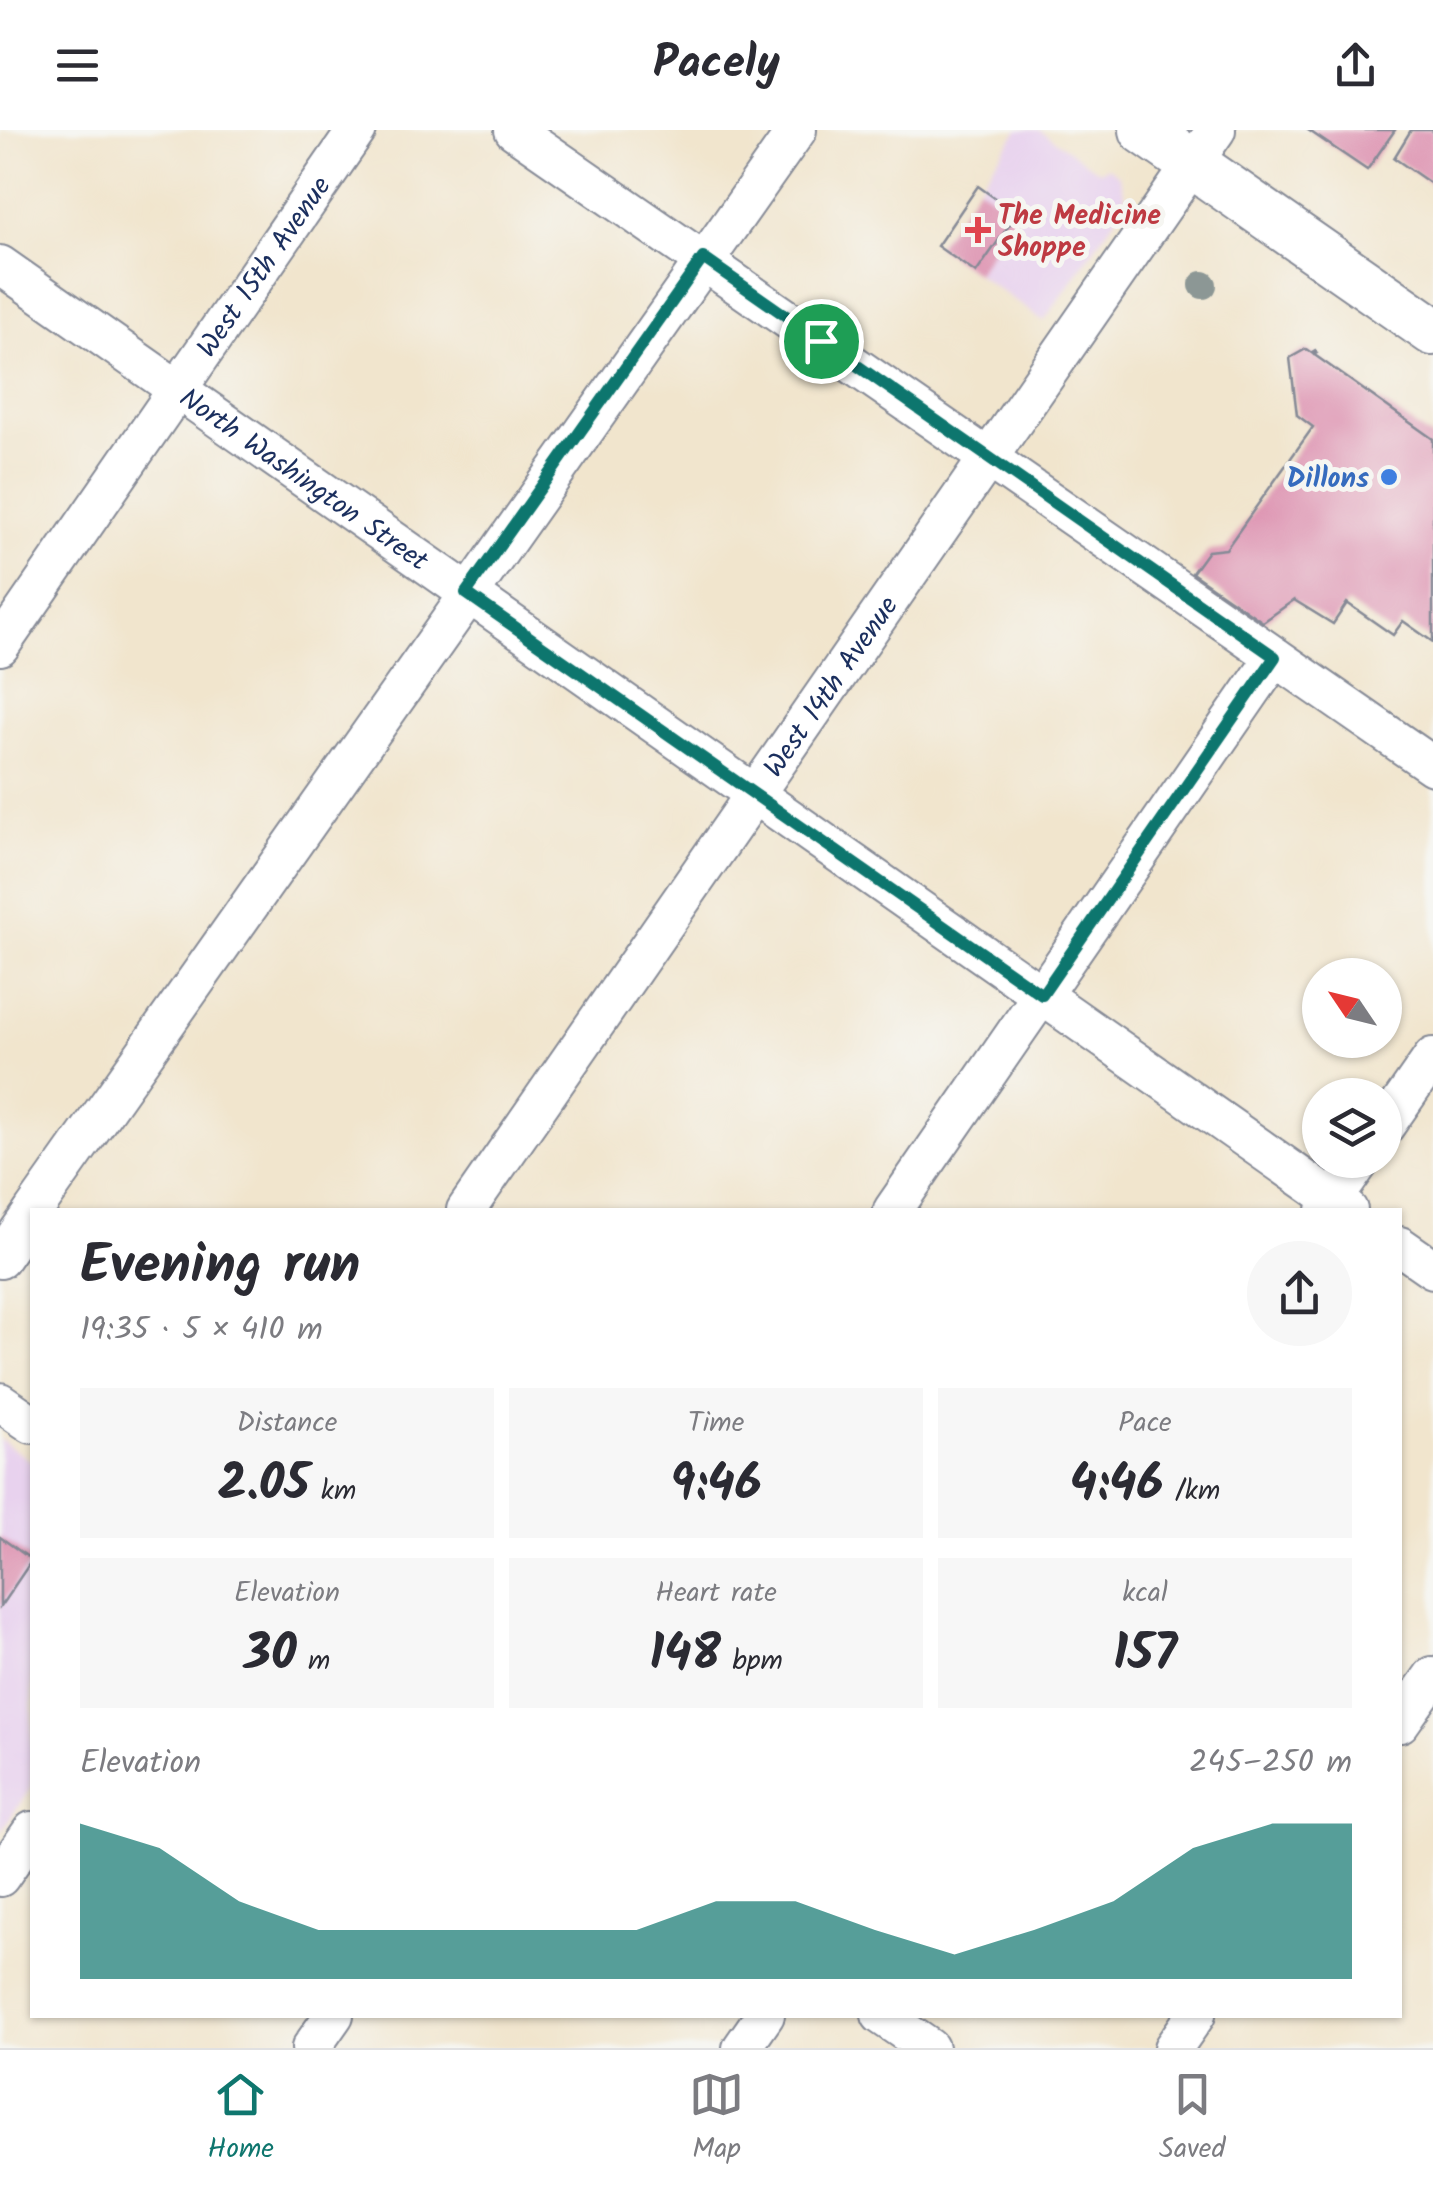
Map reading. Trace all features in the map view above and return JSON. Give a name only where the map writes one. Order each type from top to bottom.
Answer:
[{"type":"main road","points":[[1144,130],[1204,147],[1433,331]]},
{"type":"street","name":"West 15th Avenue","points":[[0,646],[357,130]]},
{"type":"street","points":[[514,130],[1433,766]]},
{"type":"street","points":[[35,1208],[466,593],[797,130]]},
{"type":"street","name":"West 14th Avenue","points":[[467,1208],[1204,147]]},
{"type":"street","name":"North Washington Street","points":[[0,265],[1042,995],[1336,1207]]},
{"type":"street","points":[[894,1208],[1275,657]]},
{"type":"street","points":[[1402,1102],[1433,1057]]},
{"type":"street","points":[[1336,1207],[1351,1178]]},
{"type":"street","points":[[0,1259],[30,1215]]},
{"type":"street","points":[[1402,1247],[1433,1269]]},
{"type":"street","points":[[0,1402],[30,1423]]},
{"type":"street","points":[[1402,1720],[1433,1676]]},
{"type":"street","points":[[0,1878],[30,1834]]},
{"type":"street","points":[[311,2048],[332,2018]]},
{"type":"street","points":[[742,2048],[763,2018]]},
{"type":"street","points":[[885,2018],[928,2048]]},
{"type":"street","points":[[1173,2048],[1194,2018]]},
{"type":"shaded area","points":[[1018,130],[1039,130],[1099,171],[1108,167],[1119,175],[1125,195],[1121,210],[1044,321],[936,246]]},
{"type":"shaded area","points":[[0,1439],[30,1461],[30,1789],[0,1833]]},
{"type":"building","points":[[1308,130],[1395,130],[1367,170]]},
{"type":"building","points":[[1411,130],[1433,130],[1433,185],[1394,158]]},
{"type":"building","points":[[978,186],[1003,204],[1016,204],[1019,211],[976,273],[937,246]]},
{"type":"building","points":[[1306,349],[1433,439],[1433,642],[1403,621],[1393,635],[1347,603],[1333,624],[1294,600],[1263,622],[1192,573],[1208,551],[1226,549],[1313,427],[1297,415],[1290,358]]},
{"type":"building","points":[[0,1537],[30,1559],[30,1563],[0,1607]]},
{"type":"place","name":"The Medicine Shoppe","points":[[978,230]]},
{"type":"place","name":"Dillons","points":[[1389,477]]},
{"type":"route","points":[[703,258],[821,341],[1275,657],[1042,995],[466,593],[703,258]]}]
